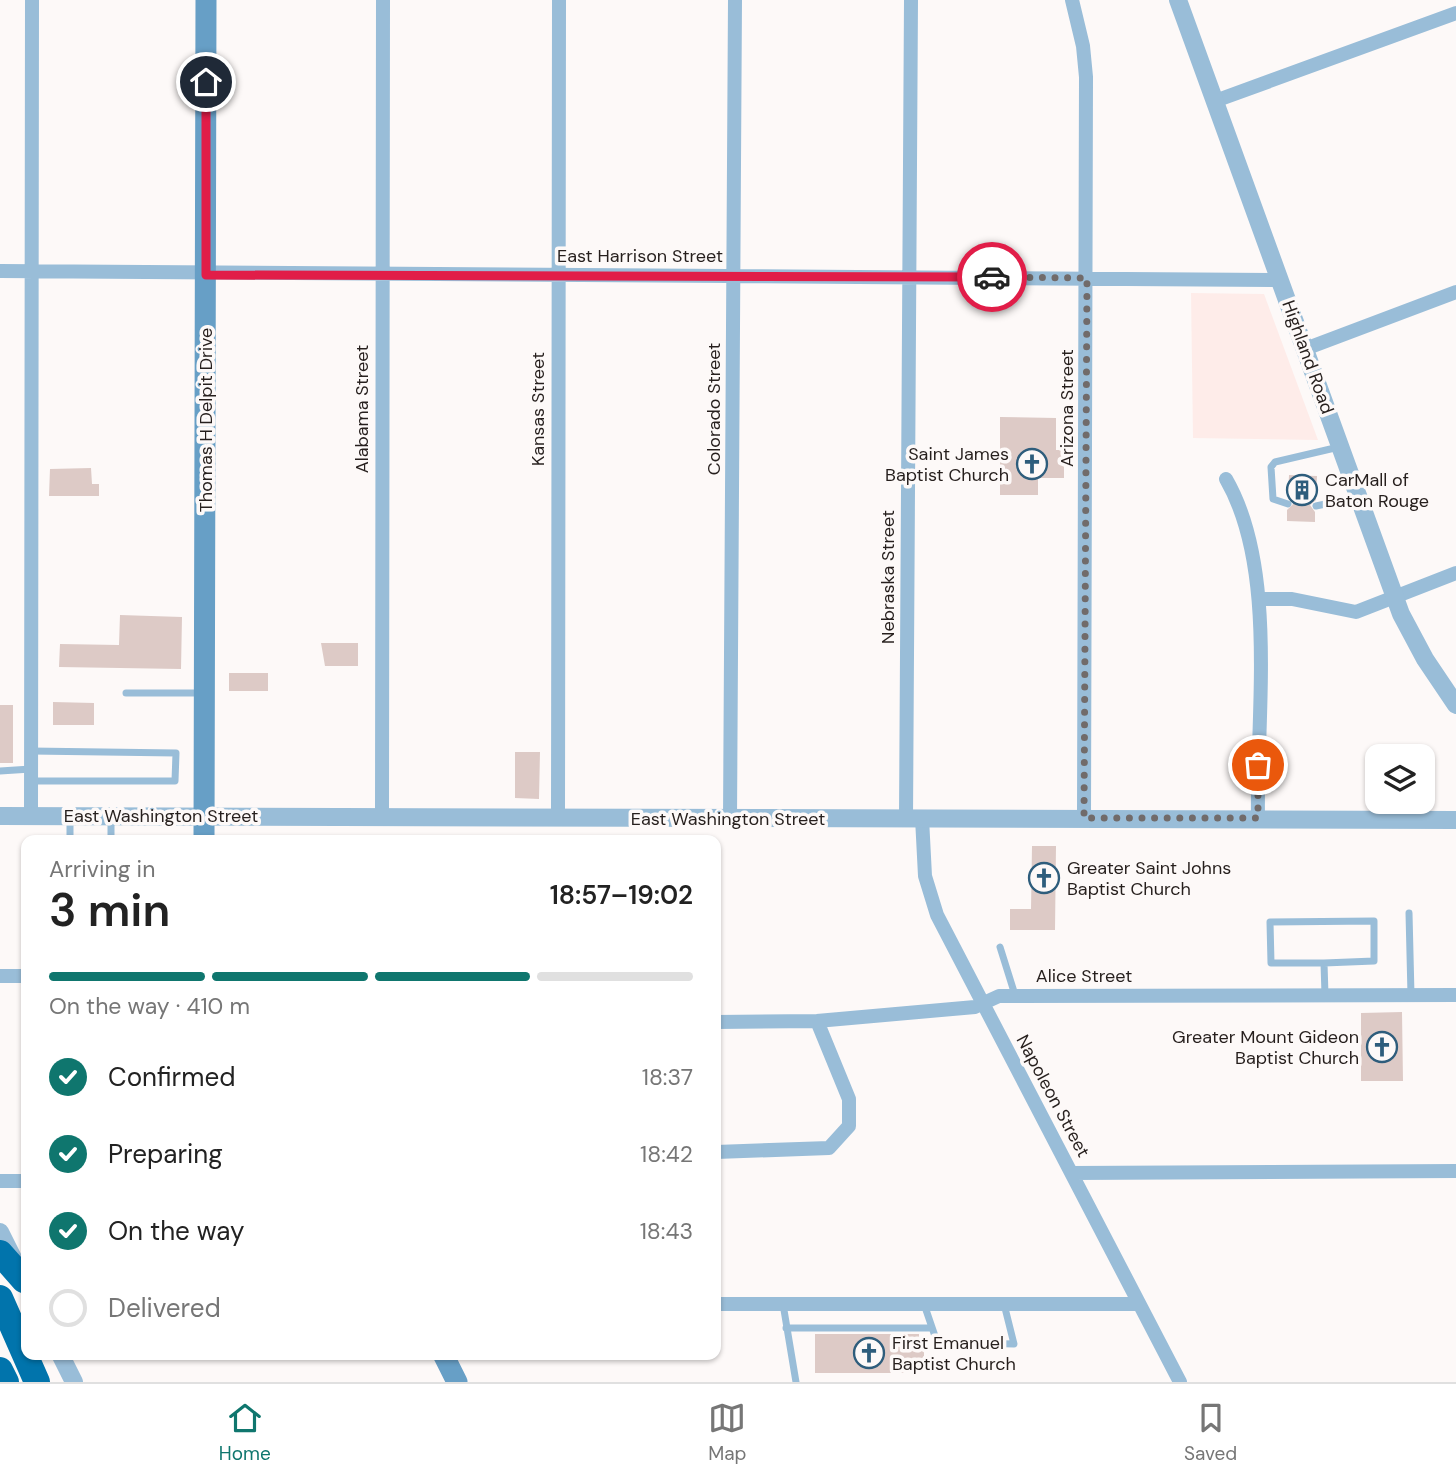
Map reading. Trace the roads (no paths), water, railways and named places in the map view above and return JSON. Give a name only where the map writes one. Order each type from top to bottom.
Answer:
[{"type":"highway","points":[[0,1253],[21,1277]]},
{"type":"highway","points":[[0,1298],[21,1346]]},
{"type":"highway","points":[[27,1360],[37,1382]]},
{"type":"highway","points":[[0,1370],[6,1382]]},
{"type":"main road","name":"Thomas H Delpit Drive","points":[[204,835],[206,0]]},
{"type":"main road","points":[[446,1360],[457,1382]]},
{"type":"street","points":[[31,816],[32,0]]},
{"type":"street","name":"Alabama Street","points":[[382,818],[383,0]]},
{"type":"street","name":"Kansas Street","points":[[558,819],[559,0]]},
{"type":"street","name":"Colorado Street","points":[[730,819],[735,0]]},
{"type":"street","name":"Nebraska Street","points":[[911,0],[909,276],[914,818]]},
{"type":"street","name":"Arizona Street","points":[[1072,0],[1083,46],[1086,78],[1084,818]]},
{"type":"street","name":"Highland Road","points":[[1178,0],[1395,598],[1409,630],[1456,705]]},
{"type":"street","points":[[1214,101],[1456,13]]},
{"type":"street","name":"East Harrison Street","points":[[0,271],[206,275],[734,275],[1280,280]]},
{"type":"street","points":[[1305,349],[1456,292]]},
{"type":"street","points":[[1226,479],[1248,528],[1259,599],[1258,818]]},
{"type":"street","points":[[1259,599],[1292,599],[1356,612],[1456,573]]},
{"type":"street","name":"East Washington Street","points":[[0,816],[1456,820]]},
{"type":"street","name":"Napoleon Street","points":[[914,818],[931,901],[1180,1382]]},
{"type":"street","points":[[0,976],[21,976]]},
{"type":"street","name":"Alice Street","points":[[721,1023],[817,1021],[975,1007],[999,996],[1456,995]]},
{"type":"street","points":[[721,1152],[829,1148],[849,1126],[849,1099],[817,1021]]},
{"type":"street","points":[[1072,1173],[1456,1171]]},
{"type":"street","points":[[0,1181],[21,1181]]},
{"type":"street","points":[[0,1232],[21,1274]]},
{"type":"street","points":[[721,1304],[1138,1304]]},
{"type":"street","points":[[63,1360],[74,1382]]},
{"type":"lane","points":[[1288,504],[1273,499],[1271,467],[1275,462],[1340,447]]},
{"type":"lane","points":[[1315,506],[1358,497]]},
{"type":"lane","points":[[125,693],[205,692]]},
{"type":"lane","points":[[0,771],[31,775],[175,781],[176,753],[31,751]]},
{"type":"lane","points":[[70,816],[70,835]]},
{"type":"lane","points":[[111,816],[111,835]]},
{"type":"lane","points":[[1409,913],[1411,995]]},
{"type":"lane","points":[[1374,921],[1374,961],[1324,963],[1271,963],[1270,922],[1374,921]]},
{"type":"lane","points":[[1000,947],[1015,996]]},
{"type":"lane","points":[[1324,963],[1325,995]]},
{"type":"lane","points":[[783,1304],[796,1382]]},
{"type":"lane","points":[[924,1304],[937,1342],[1014,1344],[1004,1304]]},
{"type":"lane","points":[[786,1328],[932,1328]]},
{"type":"place","name":"Saint James Baptist Church","points":[[1032,464]]},
{"type":"place","name":"CarMall of Baton Rouge","points":[[1302,490]]},
{"type":"place","name":"Greater Saint Johns Baptist Church","points":[[1044,878]]},
{"type":"place","name":"Greater Mount Gideon Baptist Church","points":[[1382,1047]]},
{"type":"place","name":"First Emanuel Baptist Church","points":[[869,1353]]}]
